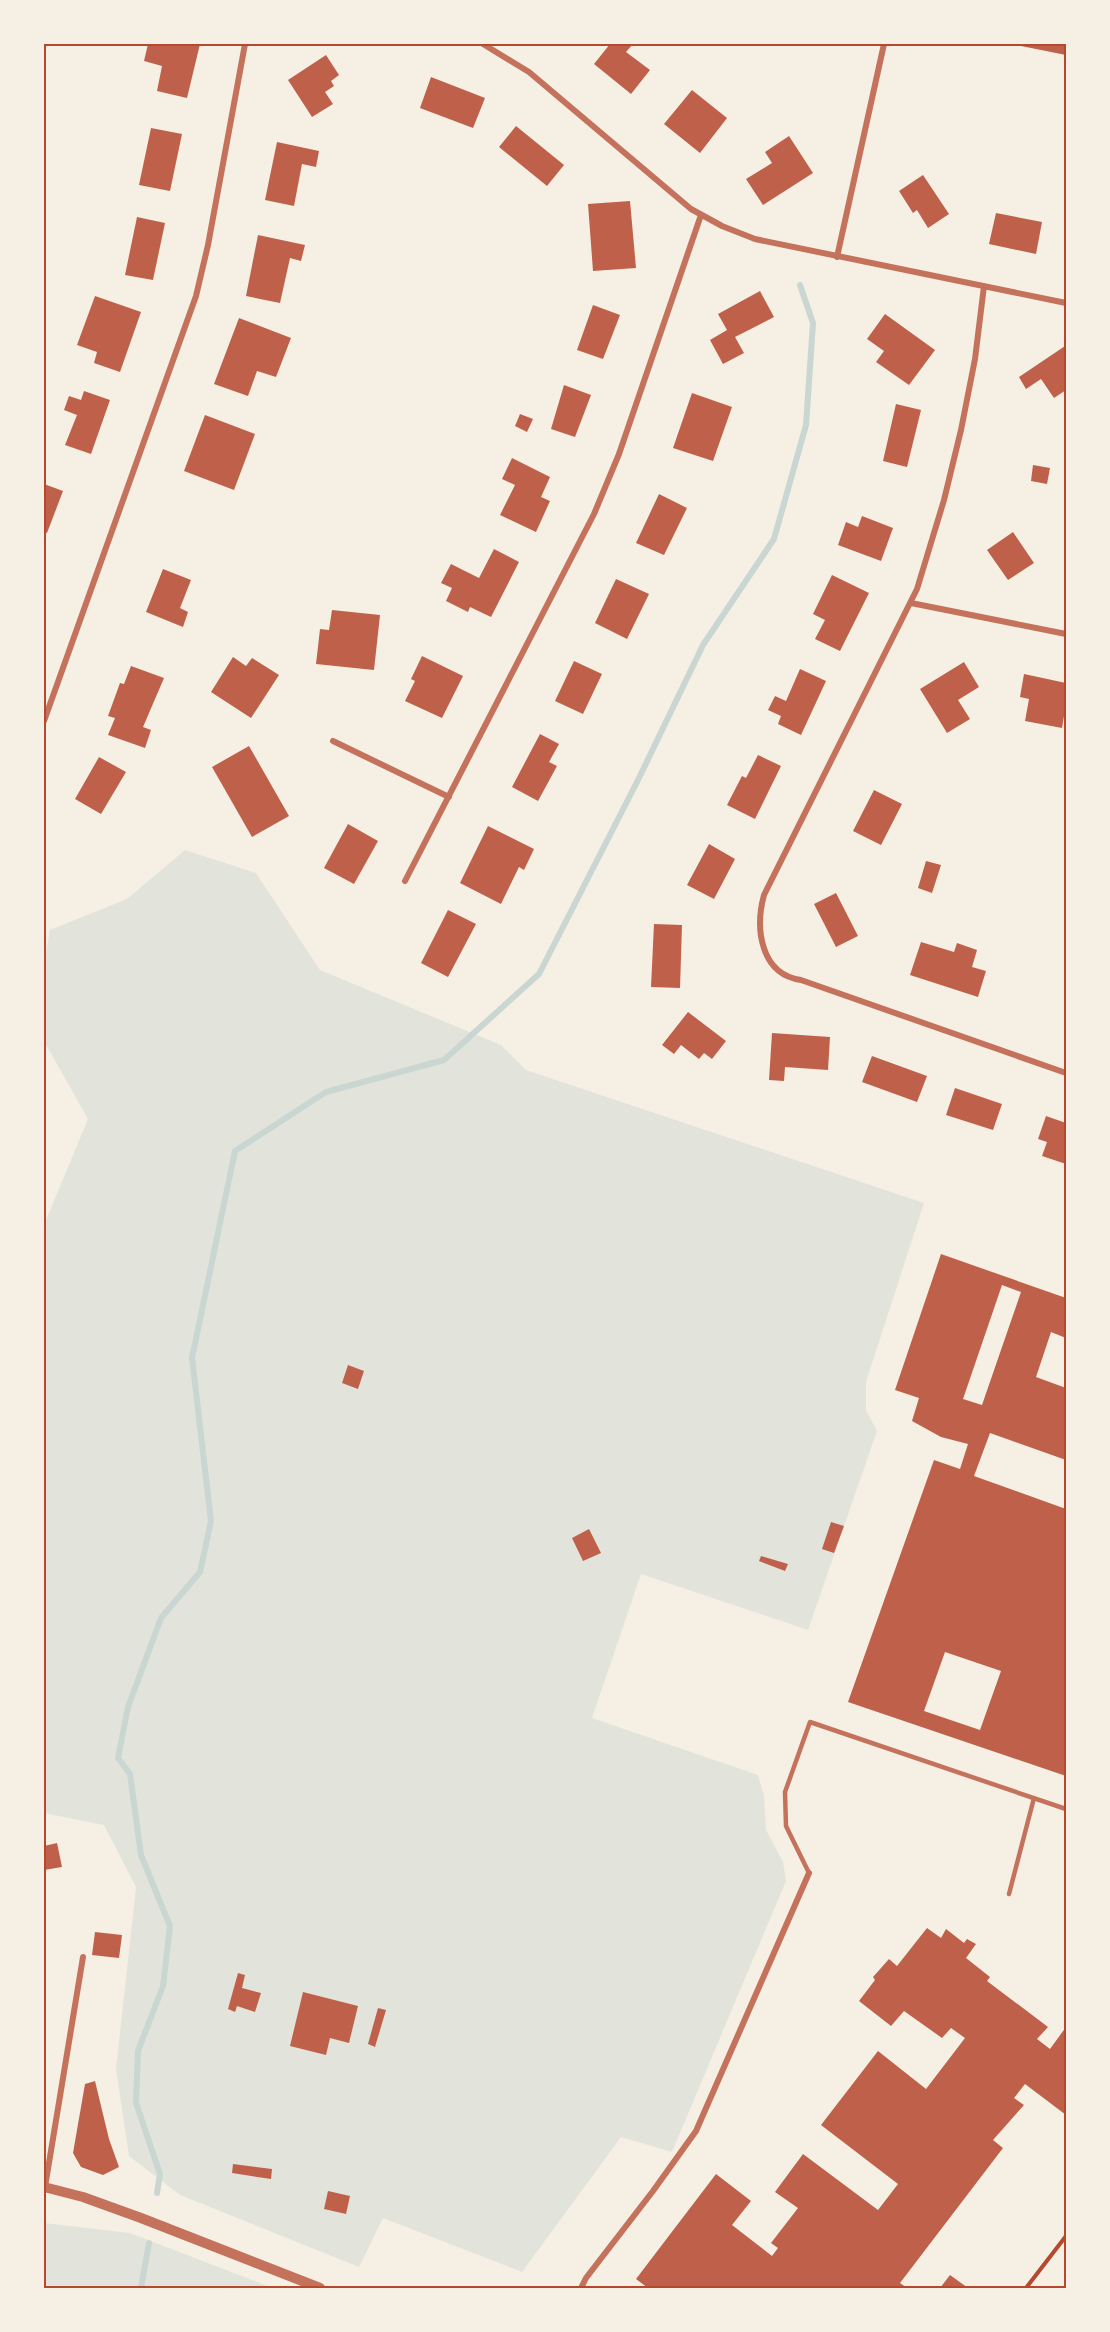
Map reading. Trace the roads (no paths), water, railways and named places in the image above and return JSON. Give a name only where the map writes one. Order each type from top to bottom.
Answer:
[{"type":"street","points":[[44,721],[196,296],[208,245],[245,44]]},
{"type":"street","points":[[483,44],[529,72],[664,188],[701,215],[722,226],[754,239],[1066,303]]},
{"type":"street","points":[[837,256],[884,44]]},
{"type":"street","points":[[405,881],[598,504],[620,454],[701,215]]},
{"type":"street","points":[[984,286],[975,359],[961,430],[944,500],[919,584],[764,895],[759,913],[759,931],[763,949],[779,971],[792,979],[1066,1073]]},
{"type":"street","points":[[911,603],[1066,634]]},
{"type":"street","points":[[333,741],[449,797]]},
{"type":"street","points":[[581,2289],[586,2278],[696,2131],[809,1873]]},
{"type":"street","points":[[83,1957],[44,2187],[83,2197],[141,2218],[320,2289]]},
{"type":"lane","points":[[809,1873],[786,1826],[785,1792],[810,1722],[1066,1809]]},
{"type":"lane","points":[[1009,1894],[1034,1798]]},
{"type":"waterway","points":[[157,2193],[160,2174],[136,2103],[138,2051],[163,1986],[170,1926],[141,1855],[130,1774],[118,1758],[128,1707],[161,1618],[200,1572],[211,1521],[192,1358],[235,1151],[326,1092],[444,1060],[539,974],[639,778],[703,645],[774,539],[806,425],[813,323],[800,285]]},
{"type":"waterway","points":[[141,2288],[149,2243]]}]
